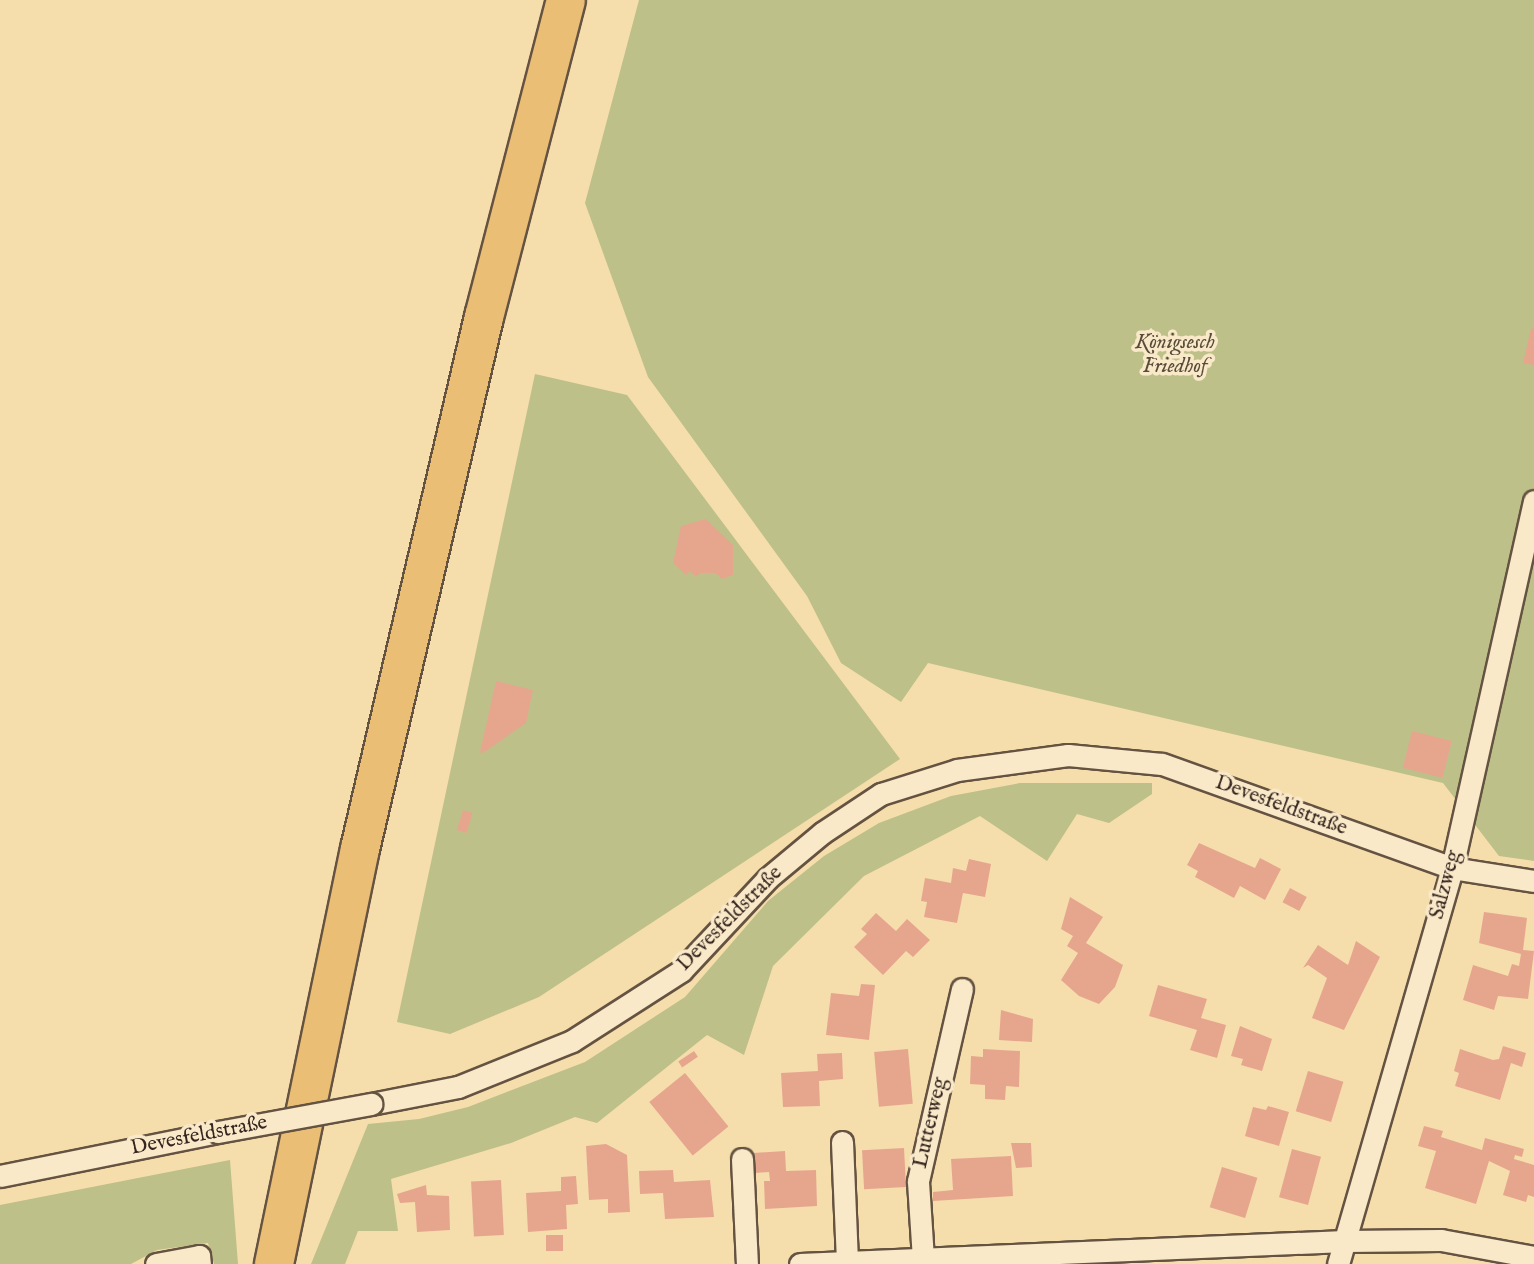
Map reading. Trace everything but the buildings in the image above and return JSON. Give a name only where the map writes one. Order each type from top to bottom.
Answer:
[{"type":"highway","points":[[274,1264],[366,823],[484,317],[566,0]]},
{"type":"street","name":"Salzweg","points":[[1338,1264],[1452,869],[1534,501]]},
{"type":"street","name":"Devesfeldstraße","points":[[0,1176],[458,1087],[572,1041],[681,971],[768,878],[822,833],[881,794],[957,770],[1068,754],[1162,764],[1452,869],[1534,881]]},
{"type":"street","name":"Lutterweg","points":[[923,1259],[918,1181],[962,989]]},
{"type":"street","points":[[842,1142],[847,1262]]},
{"type":"street","points":[[743,1160],[747,1264]]},
{"type":"street","points":[[800,1264],[923,1259],[964,1261],[1345,1241],[1441,1240],[1534,1257]]},
{"type":"street","points":[[156,1264],[200,1256],[200,1264]]},
{"type":"green space","name":"Königsesch Friedhof","points":[[639,0],[1534,0],[1534,861],[1499,856],[1443,783],[928,663],[901,702],[841,663],[807,596],[648,377],[585,203]]},
{"type":"green space","points":[[535,374],[627,395],[900,759],[539,997],[450,1034],[397,1022]]},
{"type":"green space","points":[[1020,783],[1152,783],[1152,794],[1109,823],[1077,814],[1047,861],[980,816],[864,876],[773,966],[744,1055],[707,1035],[597,1123],[575,1117],[511,1143],[391,1179],[398,1231],[358,1231],[345,1264],[311,1264],[368,1124],[419,1119],[468,1107],[585,1062],[685,997],[768,901],[824,856],[879,823],[951,796]]},
{"type":"green space","points":[[230,1160],[238,1264],[214,1264],[208,1243],[157,1250],[131,1264],[0,1264],[0,1205]]}]
